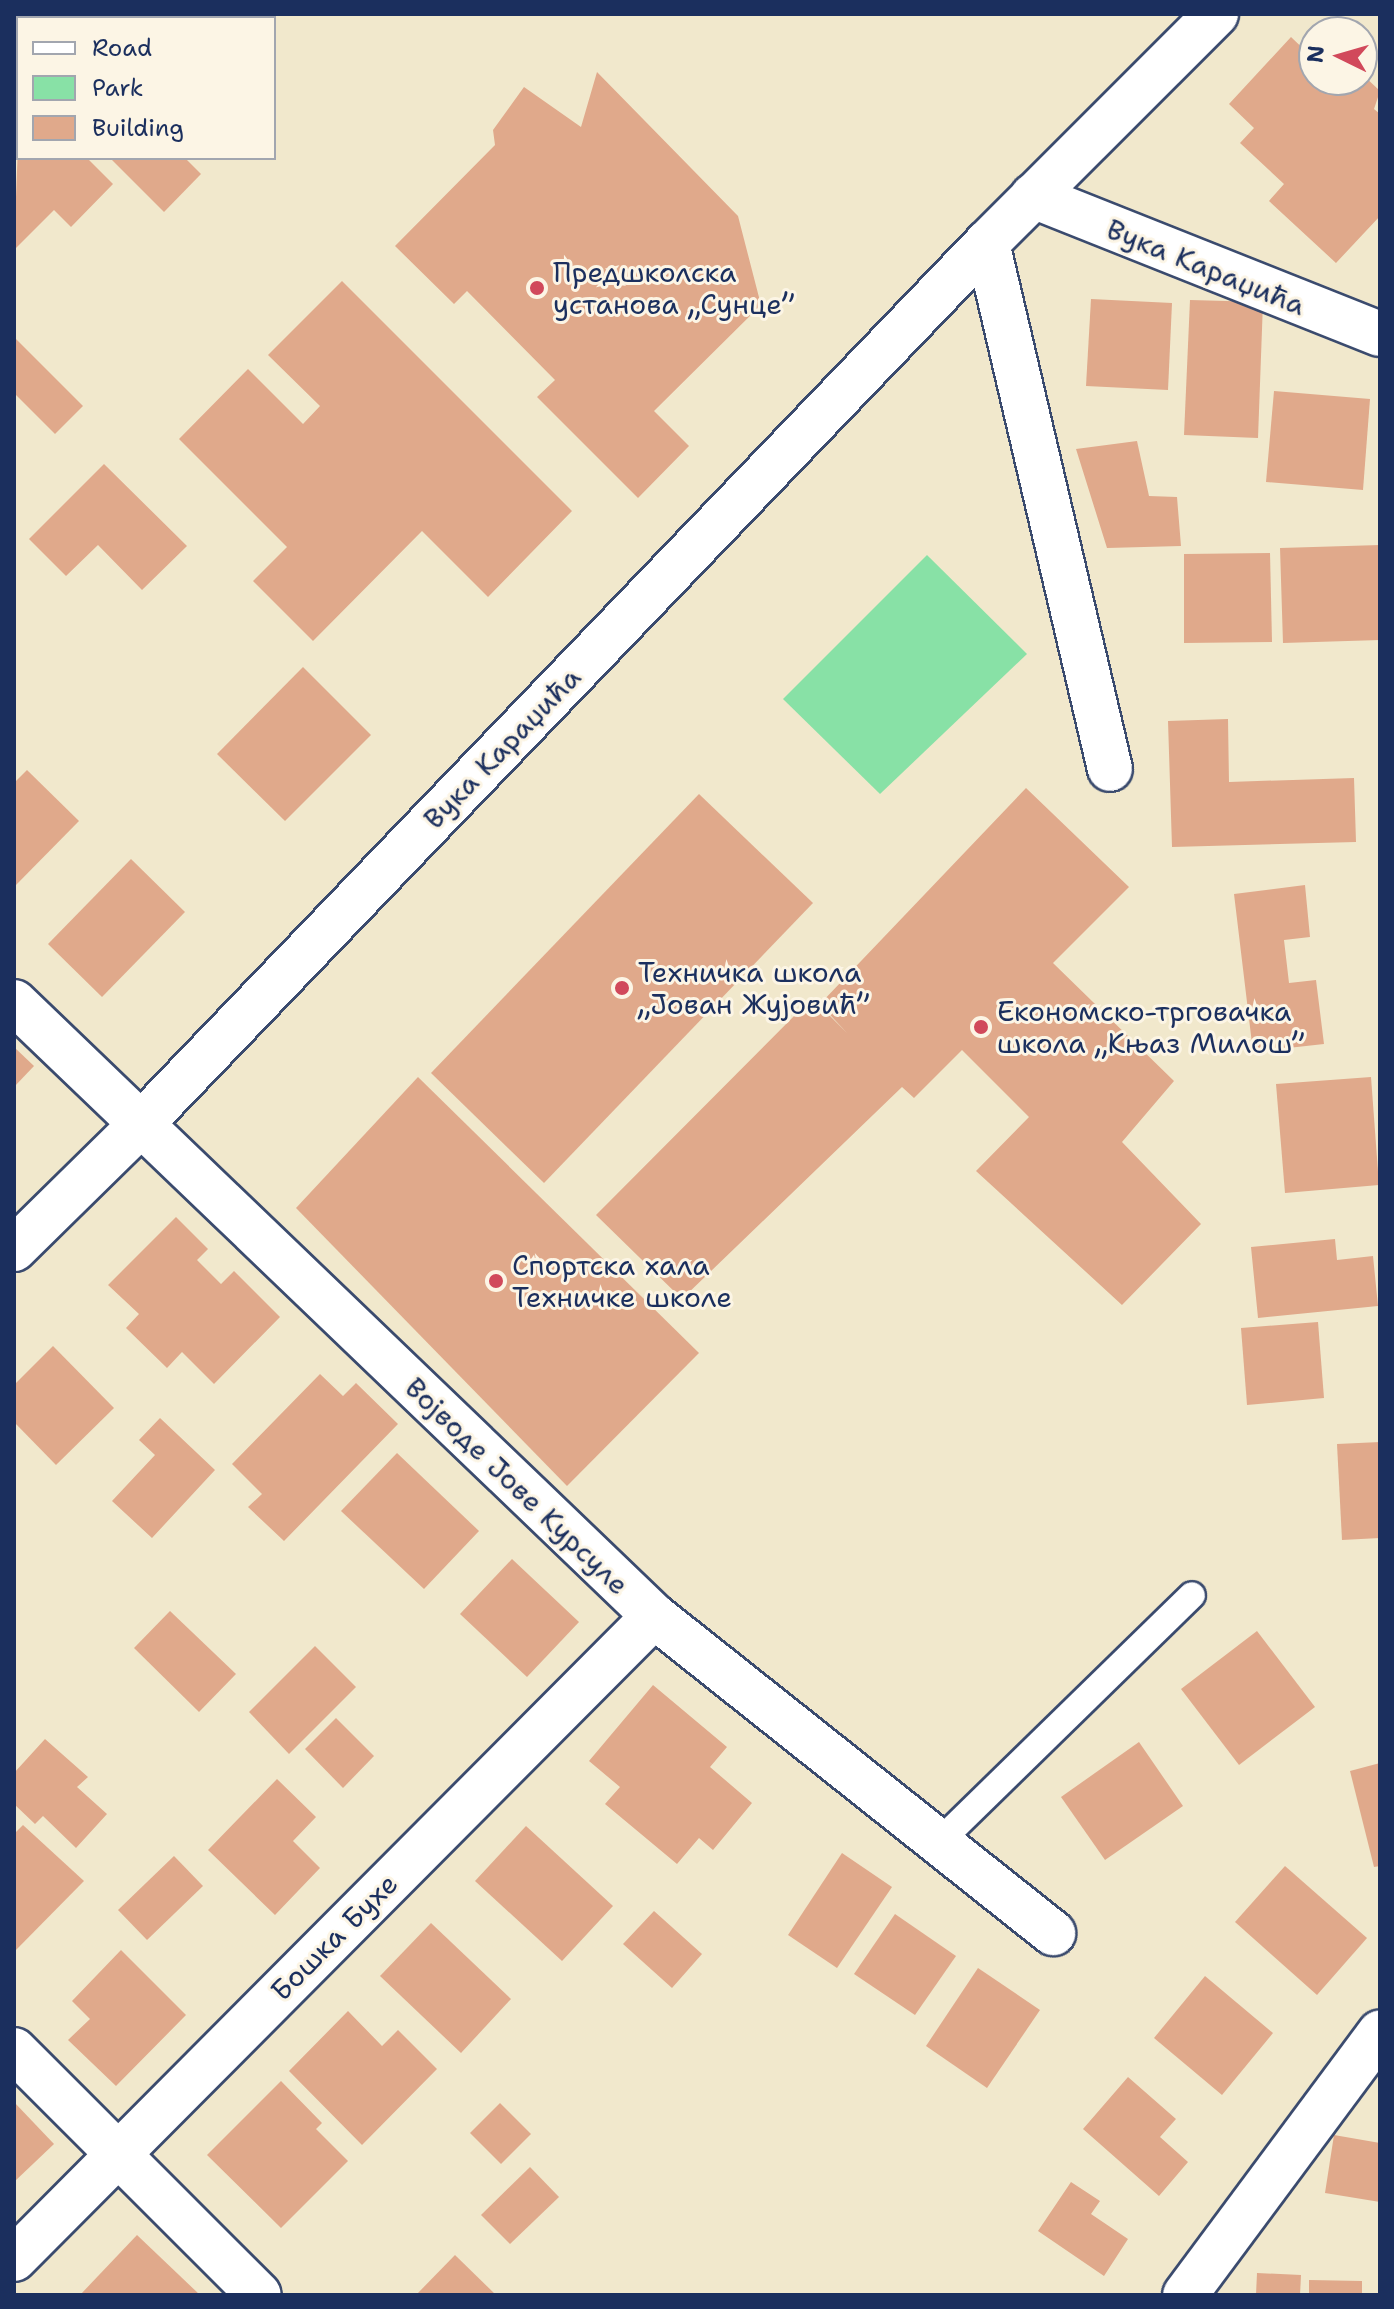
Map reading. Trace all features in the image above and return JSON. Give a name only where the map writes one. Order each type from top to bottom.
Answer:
[{"type":"street","name":"Вука Караџића","points":[[14,1249],[140,1125],[987,243],[1216,14]]},
{"type":"street","name":"Вука Караџића","points":[[1033,196],[1380,334]]},
{"type":"street","points":[[987,243],[1110,769]]},
{"type":"street","name":"Војводе Јове Курсуле","points":[[14,1002],[654,1616],[937,1844],[1053,1933]]},
{"type":"street","name":"Бошка Бухе","points":[[14,2259],[654,1616]]},
{"type":"street","points":[[1185,2295],[1380,2032]]},
{"type":"street","points":[[14,2050],[259,2295]]},
{"type":"lane","points":[[937,1844],[1192,1595]]},
{"type":"green space","points":[[927,555],[1027,654],[880,794],[783,699]]},
{"type":"building","points":[[78,14],[80,16],[44,16]]},
{"type":"building","points":[[1291,37],[1298,44],[1298,96],[1378,96],[1378,89],[1380,91],[1374,109],[1380,114],[1380,216],[1336,263],[1269,201],[1284,184],[1240,143],[1254,128],[1229,104]]},
{"type":"building","name":"Предшколска установа „Сунце”","points":[[597,72],[738,216],[761,305],[654,411],[689,446],[638,498],[537,397],[555,380],[467,291],[454,304],[395,246],[495,145],[493,130],[524,87],[581,127]]},
{"type":"building","points":[[17,160],[89,160],[113,184],[71,227],[54,210],[14,250]]},
{"type":"building","points":[[112,160],[187,160],[201,174],[164,212]]},
{"type":"building","points":[[342,281],[572,511],[488,597],[422,531],[313,641],[253,581],[287,547],[179,439],[248,369],[303,424],[320,406],[268,355]]},
{"type":"building","points":[[1091,299],[1172,303],[1168,390],[1086,386]]},
{"type":"building","points":[[1190,300],[1263,302],[1258,438],[1184,435]]},
{"type":"building","points":[[14,337],[83,406],[55,434],[14,393]]},
{"type":"building","points":[[1274,391],[1370,399],[1363,490],[1266,482]]},
{"type":"building","points":[[1137,441],[1149,496],[1177,497],[1181,546],[1107,548],[1076,449]]},
{"type":"building","points":[[104,464],[187,546],[142,590],[98,545],[66,576],[29,539]]},
{"type":"building","points":[[1380,545],[1380,640],[1283,643],[1280,548]]},
{"type":"building","points":[[1270,553],[1272,642],[1184,643],[1184,554]]},
{"type":"building","points":[[303,667],[371,735],[285,821],[217,754]]},
{"type":"building","points":[[1228,719],[1229,782],[1354,778],[1356,842],[1172,847],[1168,721]]},
{"type":"building","points":[[27,770],[79,821],[14,887],[14,783]]},
{"type":"building","name":"Економско-трговачка школа „Књаз Милош”","points":[[1026,788],[1129,887],[1053,963],[1174,1081],[1122,1142],[1201,1224],[1122,1305],[976,1171],[1029,1117],[962,1050],[914,1098],[902,1087],[682,1299],[596,1215],[812,998],[847,1033],[820,1004]]},
{"type":"building","name":"Техничка школа „Јован Жујовић”","points":[[699,794],[813,903],[544,1183],[431,1073]]},
{"type":"building","points":[[131,859],[185,912],[102,997],[48,944]]},
{"type":"building","points":[[1305,885],[1310,937],[1284,940],[1289,983],[1316,980],[1324,1044],[1253,1052],[1234,894]]},
{"type":"building","points":[[14,1047],[34,1066],[14,1087]]},
{"type":"building","name":"Спортска хала Техничке школе","points":[[418,1077],[699,1353],[567,1486],[296,1208]]},
{"type":"building","points":[[1371,1077],[1379,1185],[1285,1193],[1276,1084]]},
{"type":"building","points":[[176,1217],[208,1249],[197,1260],[221,1284],[234,1271],[280,1317],[214,1384],[182,1352],[167,1368],[126,1328],[139,1314],[108,1285]]},
{"type":"building","points":[[1335,1239],[1337,1260],[1373,1256],[1378,1306],[1258,1318],[1251,1247]]},
{"type":"building","points":[[1318,1322],[1324,1398],[1247,1405],[1241,1328]]},
{"type":"building","points":[[53,1346],[114,1408],[56,1465],[14,1422],[14,1385]]},
{"type":"building","points":[[320,1374],[343,1396],[356,1383],[398,1424],[284,1541],[248,1507],[262,1494],[232,1464]]},
{"type":"building","points":[[160,1418],[215,1470],[152,1538],[112,1501],[155,1455],[139,1440]]},
{"type":"building","points":[[1380,1442],[1380,1538],[1342,1540],[1337,1444]]},
{"type":"building","points":[[397,1453],[479,1531],[424,1589],[341,1511]]},
{"type":"building","points":[[512,1559],[579,1622],[527,1677],[460,1614]]},
{"type":"building","points":[[170,1611],[236,1674],[199,1712],[134,1648]]},
{"type":"building","points":[[1257,1631],[1315,1707],[1239,1765],[1181,1689]]},
{"type":"building","points":[[315,1646],[356,1687],[289,1754],[249,1712]]},
{"type":"building","points":[[653,1685],[727,1747],[710,1767],[752,1803],[713,1850],[699,1838],[677,1864],[605,1804],[620,1787],[589,1761]]},
{"type":"building","points":[[336,1718],[374,1756],[343,1788],[305,1749]]},
{"type":"building","points":[[45,1739],[88,1777],[77,1787],[107,1814],[76,1848],[43,1816],[35,1824],[14,1804],[14,1773]]},
{"type":"building","points":[[1139,1742],[1183,1806],[1105,1860],[1061,1797]]},
{"type":"building","points":[[1380,1763],[1380,1866],[1374,1867],[1350,1771]]},
{"type":"building","points":[[277,1779],[316,1817],[293,1841],[320,1868],[275,1915],[208,1850]]},
{"type":"building","points":[[23,1825],[84,1881],[14,1952],[14,1834]]},
{"type":"building","points":[[526,1826],[613,1906],[562,1961],[475,1881]]},
{"type":"building","points":[[842,1853],[892,1887],[837,1968],[788,1935]]},
{"type":"building","points":[[174,1856],[203,1886],[147,1940],[118,1910]]},
{"type":"building","points":[[1285,1866],[1367,1938],[1317,1995],[1235,1922]]},
{"type":"building","points":[[654,1911],[702,1954],[672,1988],[623,1944]]},
{"type":"building","points":[[895,1914],[956,1956],[915,2015],[854,1974]]},
{"type":"building","points":[[431,1923],[511,1999],[461,2053],[380,1976]]},
{"type":"building","points":[[121,1950],[186,2015],[116,2086],[68,2040],[90,2019],[72,2001]]},
{"type":"building","points":[[978,1968],[1040,2010],[987,2088],[926,2046]]},
{"type":"building","points":[[1205,1976],[1273,2033],[1222,2095],[1154,2038]]},
{"type":"building","points":[[348,2011],[382,2046],[398,2030],[437,2069],[362,2145],[289,2071]]},
{"type":"building","points":[[1128,2077],[1176,2119],[1160,2137],[1188,2162],[1159,2196],[1083,2129]]},
{"type":"building","points":[[281,2081],[322,2123],[316,2129],[348,2161],[281,2228],[207,2155]]},
{"type":"building","points":[[14,2102],[54,2144],[14,2182]]},
{"type":"building","points":[[500,2103],[531,2134],[501,2164],[470,2133]]},
{"type":"building","points":[[1334,2135],[1380,2143],[1380,2202],[1325,2193]]},
{"type":"building","points":[[530,2167],[559,2197],[510,2244],[481,2215]]},
{"type":"building","points":[[1071,2182],[1100,2201],[1091,2214],[1128,2239],[1104,2276],[1038,2231]]},
{"type":"building","points":[[137,2235],[200,2295],[80,2295]]},
{"type":"building","points":[[455,2255],[496,2295],[416,2295]]},
{"type":"building","points":[[1257,2273],[1301,2275],[1300,2295],[1256,2295]]},
{"type":"building","points":[[1309,2280],[1362,2281],[1362,2295],[1309,2295]]},
{"type":"place","name":"Предшколска установа „Сунце”","points":[[537,288]]},
{"type":"place","name":"Техничка школа „Јован Жујовић”","points":[[622,988]]},
{"type":"place","name":"Економско-трговачка школа „Књаз Милош”","points":[[981,1027]]},
{"type":"place","name":"Спортска хала Техничке школе","points":[[496,1281]]}]
